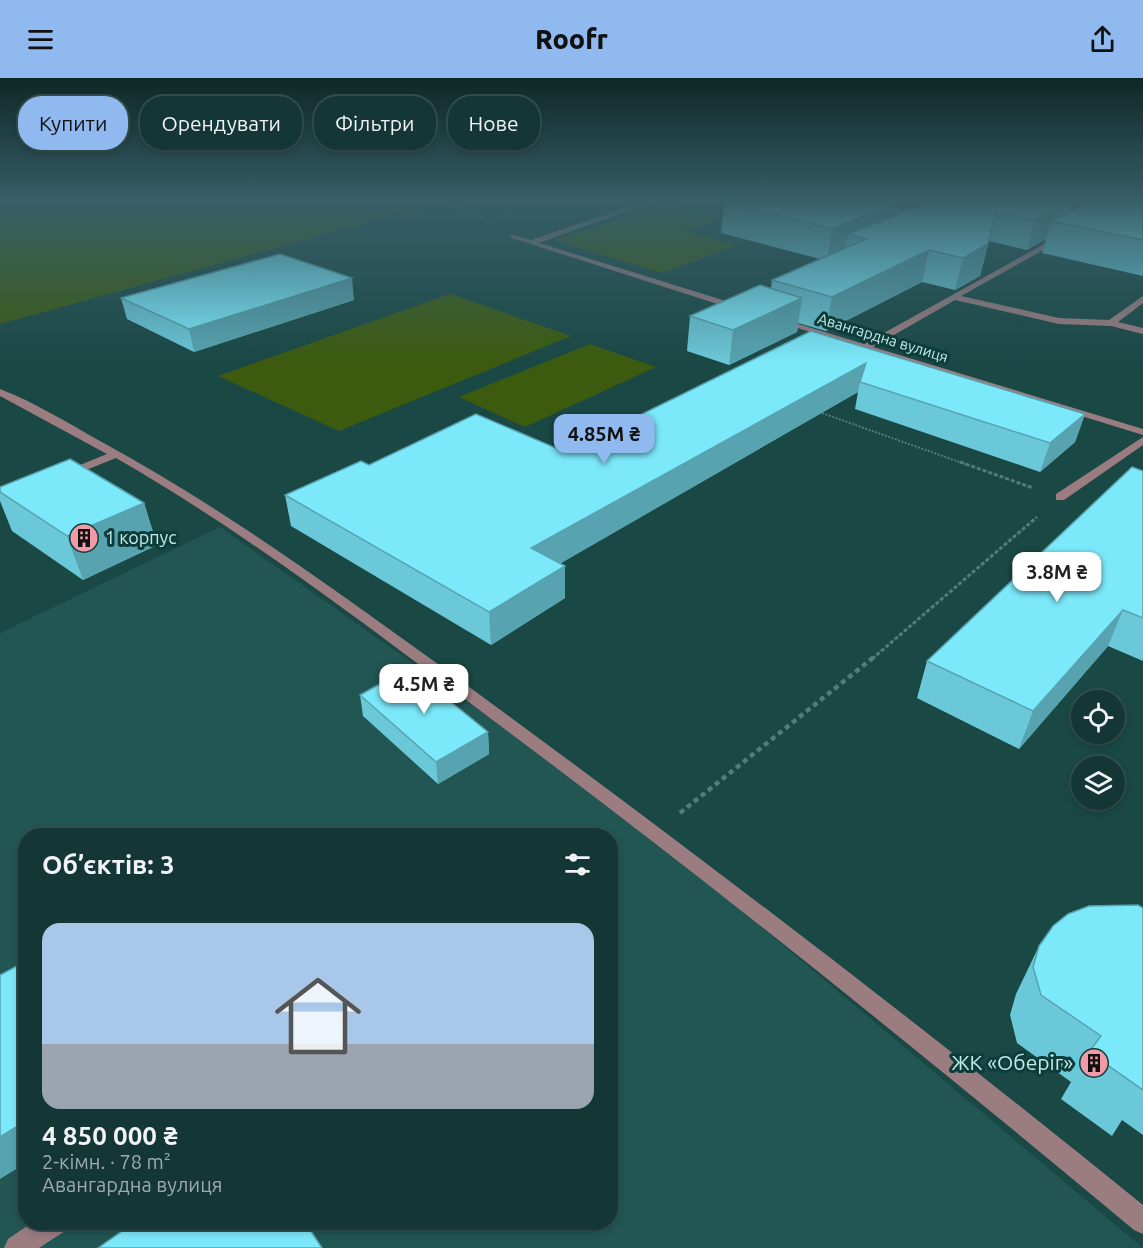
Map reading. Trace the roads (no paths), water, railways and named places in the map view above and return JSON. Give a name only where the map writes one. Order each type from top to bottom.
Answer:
[{"type":"street","points":[[569,255],[735,306],[746,306]]},
{"type":"street","points":[[865,347],[1028,255]]},
{"type":"street","points":[[954,297],[1059,321],[1111,323],[1143,331]]},
{"type":"street","points":[[1111,323],[1143,299]]},
{"type":"street","name":"Авангардна вулиця","points":[[767,317],[1143,432]]},
{"type":"street","points":[[800,337],[811,332]]},
{"type":"street","points":[[0,392],[117,454],[232,525],[656,832],[996,1099],[1143,1221]]},
{"type":"street","points":[[1060,497],[1143,440]]},
{"type":"street","points":[[53,480],[117,454]]},
{"type":"street","points":[[17,1248],[44,1230]]},
{"type":"place","name":"1 корпус","points":[[84,538]]},
{"type":"place","name":"ЖК «Оберіг»","points":[[1094,1063]]}]
